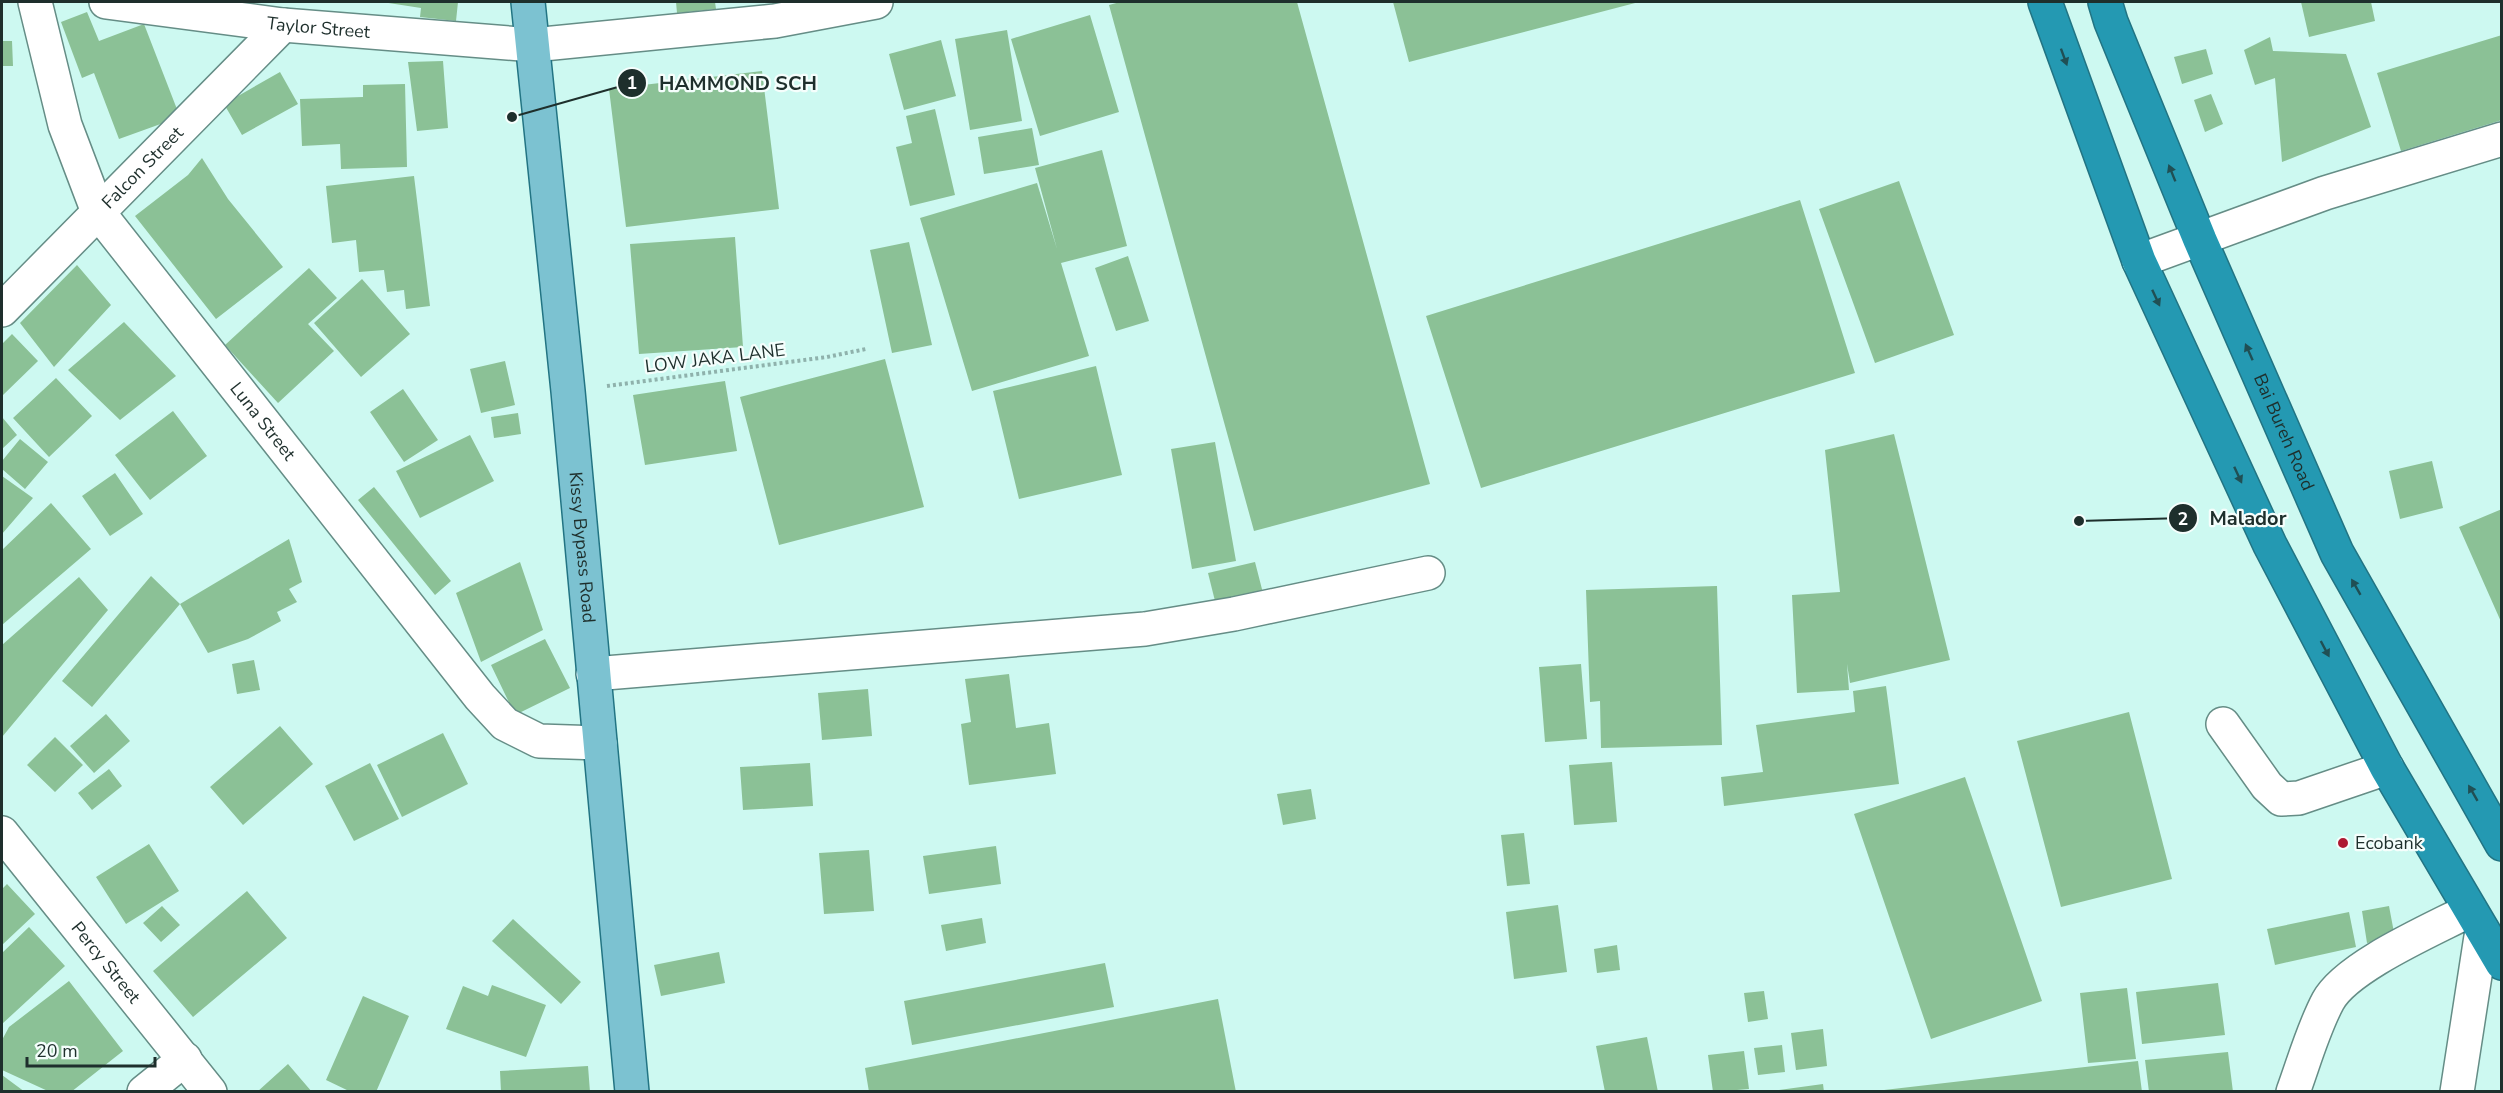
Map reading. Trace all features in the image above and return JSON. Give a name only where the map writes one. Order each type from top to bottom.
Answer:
[{"type":"highway","points":[[2045,2],[2139,261],[2270,545],[2387,768],[2502,963]]},
{"type":"highway","name":"Bai Bureh Road","points":[[2105,2],[2111,22],[2200,240],[2337,554],[2502,844]]},
{"type":"main road","name":"Kissy Bypass Road","points":[[528,2],[568,391],[592,674],[632,1092]]},
{"type":"street","name":"Luna Street","points":[[35,2],[65,125],[98,212],[480,697],[505,723],[539,741],[600,743]]},
{"type":"street","name":"Taylor Street","points":[[106,2],[283,25],[532,45],[775,21],[876,2]]},
{"type":"street","name":"Falcon Street","points":[[2,310],[283,25]]},
{"type":"street","points":[[2139,261],[2325,193],[2502,139]]},
{"type":"street","points":[[592,674],[1144,628],[1234,614],[1428,573]]},
{"type":"street","points":[[2223,724],[2267,786],[2282,800],[2299,798],[2387,768]]},
{"type":"street","name":"Percy Street","points":[[2,833],[210,1092]]},
{"type":"street","points":[[2293,1092],[2328,1000],[2349,979],[2379,958],[2476,920],[2457,1092]]},
{"type":"street","points":[[144,1092],[185,1059]]},
{"type":"path","name":"LOW JAKA LANE","points":[[568,391],[761,367],[866,350]]},
{"type":"building","points":[[382,2],[458,2],[456,21],[420,17],[421,8]]},
{"type":"building","points":[[676,2],[715,2],[716,9],[677,13]]},
{"type":"building","points":[[1120,2],[1297,2],[1430,484],[1254,531],[1109,5]]},
{"type":"building","points":[[1393,2],[1639,2],[1409,62]]},
{"type":"building","points":[[2301,2],[2371,2],[2375,21],[2309,37]]},
{"type":"building","points":[[87,12],[99,41],[144,24],[180,117],[119,139],[94,73],[82,78],[61,22]]},
{"type":"building","points":[[1090,15],[1119,112],[1040,136],[1011,39]]},
{"type":"building","points":[[1007,30],[1022,121],[970,130],[955,39]]},
{"type":"building","points":[[2502,35],[2502,120],[2401,151],[2377,73]]},
{"type":"building","points":[[2270,37],[2273,51],[2346,54],[2371,127],[2282,162],[2275,78],[2255,85],[2244,50]]},
{"type":"building","points":[[941,40],[956,96],[904,110],[889,54]]},
{"type":"building","points":[[2,41],[12,41],[13,66],[2,66]]},
{"type":"building","points":[[2206,49],[2213,74],[2182,84],[2174,57]]},
{"type":"building","points":[[443,61],[448,128],[417,131],[408,62]]},
{"type":"building","points":[[762,71],[779,209],[626,227],[609,89]]},
{"type":"building","points":[[280,72],[298,104],[242,135],[224,104]]},
{"type":"building","points":[[405,84],[407,167],[341,169],[340,144],[302,146],[300,99],[363,97],[363,85]]},
{"type":"building","points":[[2211,94],[2223,124],[2205,132],[2194,100]]},
{"type":"building","points":[[935,109],[955,195],[910,206],[896,147],[912,143],[906,116]]},
{"type":"building","points":[[1032,128],[1039,165],[984,174],[978,137]]},
{"type":"building","points":[[1102,150],[1127,246],[1061,263],[1089,356],[972,391],[920,218],[1037,183],[1057,249],[1035,168]]},
{"type":"building","points":[[202,158],[228,199],[283,267],[216,319],[135,216],[188,175]]},
{"type":"building","points":[[414,176],[430,306],[406,309],[404,290],[387,292],[384,270],[359,272],[356,240],[332,243],[326,186]]},
{"type":"building","points":[[1899,181],[1954,335],[1875,363],[1819,209]]},
{"type":"building","points":[[1800,200],[1855,373],[1481,488],[1426,316]]},
{"type":"building","points":[[735,237],[743,347],[639,354],[630,244]]},
{"type":"building","points":[[909,242],[932,345],[892,353],[870,250]]},
{"type":"building","points":[[1128,256],[1149,321],[1116,331],[1095,268]]},
{"type":"building","points":[[77,265],[111,305],[54,367],[20,323]]},
{"type":"building","points":[[309,268],[337,298],[308,324],[334,351],[278,403],[225,345]]},
{"type":"building","points":[[362,279],[410,334],[361,377],[314,323]]},
{"type":"building","points":[[124,322],[176,376],[120,420],[68,370]]},
{"type":"building","points":[[12,334],[38,361],[2,396],[2,344]]},
{"type":"building","points":[[885,359],[924,507],[779,545],[740,397]]},
{"type":"building","points":[[505,361],[515,405],[481,413],[470,369]]},
{"type":"building","points":[[1096,366],[1122,475],[1019,499],[993,391]]},
{"type":"building","points":[[56,378],[92,416],[49,457],[13,418]]},
{"type":"building","points":[[725,381],[737,451],[645,465],[633,395]]},
{"type":"building","points":[[403,389],[438,440],[404,462],[370,412]]},
{"type":"building","points":[[173,411],[207,456],[150,500],[115,455]]},
{"type":"building","points":[[518,413],[521,434],[494,438],[491,417]]},
{"type":"building","points":[[2,417],[17,435],[2,449]]},
{"type":"building","points":[[1894,434],[1950,660],[1850,683],[1847,664],[1849,690],[1797,693],[1792,595],[1840,592],[1825,450]]},
{"type":"building","points":[[470,435],[494,481],[420,518],[396,471]]},
{"type":"building","points":[[20,439],[48,462],[25,489],[2,469],[2,461]]},
{"type":"building","points":[[1215,442],[1236,561],[1192,569],[1171,449]]},
{"type":"building","points":[[2432,461],[2443,508],[2400,519],[2389,471]]},
{"type":"building","points":[[115,473],[143,514],[110,536],[82,496]]},
{"type":"building","points":[[2,476],[33,498],[2,534]]},
{"type":"building","points":[[374,487],[451,581],[435,595],[358,500]]},
{"type":"building","points":[[51,503],[91,549],[2,625],[2,550]]},
{"type":"building","points":[[2502,509],[2502,624],[2459,527]]},
{"type":"building","points":[[289,539],[302,582],[289,589],[297,602],[277,612],[281,621],[248,639],[208,653],[180,604]]},
{"type":"building","points":[[520,562],[543,630],[481,662],[456,593]]},
{"type":"building","points":[[1255,562],[1264,597],[1217,609],[1208,573]]},
{"type":"building","points":[[151,576],[180,604],[92,707],[62,681]]},
{"type":"building","points":[[79,577],[108,610],[2,737],[2,645]]},
{"type":"building","points":[[1717,586],[1722,745],[1601,748],[1600,701],[1590,702],[1586,590]]},
{"type":"building","points":[[545,639],[570,688],[515,715],[491,665]]},
{"type":"building","points":[[254,660],[260,690],[237,694],[232,664]]},
{"type":"building","points":[[1581,664],[1587,739],[1545,742],[1539,667]]},
{"type":"building","points":[[1009,674],[1016,728],[1049,723],[1056,774],[969,785],[961,724],[971,722],[965,679]]},
{"type":"building","points":[[1886,686],[1899,784],[1724,806],[1721,777],[1763,772],[1756,725],[1855,712],[1853,691]]},
{"type":"building","points":[[868,689],[872,736],[822,740],[818,693]]},
{"type":"building","points":[[2129,712],[2172,879],[2061,907],[2017,741]]},
{"type":"building","points":[[106,714],[130,741],[94,773],[70,746]]},
{"type":"building","points":[[280,726],[313,764],[243,825],[210,787]]},
{"type":"building","points":[[443,733],[468,784],[402,817],[377,765]]},
{"type":"building","points":[[55,737],[83,765],[55,792],[27,765]]},
{"type":"building","points":[[1612,762],[1617,822],[1574,825],[1569,765]]},
{"type":"building","points":[[370,763],[399,819],[354,841],[325,786]]},
{"type":"building","points":[[810,763],[813,806],[743,810],[740,767]]},
{"type":"building","points":[[109,769],[122,786],[92,810],[78,793]]},
{"type":"building","points":[[1965,777],[2042,1001],[1931,1039],[1854,814]]},
{"type":"building","points":[[1311,789],[1316,819],[1283,825],[1277,794]]},
{"type":"building","points":[[1524,833],[1530,884],[1507,886],[1501,835]]},
{"type":"building","points":[[149,844],[179,891],[126,924],[96,877]]},
{"type":"building","points":[[996,846],[1001,884],[929,894],[923,856]]},
{"type":"building","points":[[869,850],[874,911],[824,914],[819,853]]},
{"type":"building","points":[[7,884],[35,914],[2,945],[2,889]]},
{"type":"building","points":[[247,891],[287,938],[193,1017],[153,971]]},
{"type":"building","points":[[1558,905],[1567,972],[1514,979],[1506,912]]},
{"type":"building","points":[[162,906],[180,925],[161,942],[143,923]]},
{"type":"building","points":[[2389,906],[2395,938],[2367,943],[2362,911]]},
{"type":"building","points":[[2349,912],[2356,947],[2275,965],[2267,929]]},
{"type":"building","points":[[982,918],[986,943],[946,951],[941,925]]},
{"type":"building","points":[[513,919],[581,982],[561,1004],[492,941]]},
{"type":"building","points":[[29,927],[65,966],[2,1024],[2,953]]},
{"type":"building","points":[[1617,945],[1620,970],[1597,973],[1594,949]]},
{"type":"building","points":[[719,952],[725,983],[661,996],[654,965]]},
{"type":"building","points":[[1105,963],[1114,1007],[912,1045],[904,1001]]},
{"type":"building","points":[[69,981],[123,1051],[71,1092],[50,1092],[2,1070],[2,1040],[9,1027]]},
{"type":"building","points":[[2218,983],[2225,1035],[2142,1044],[2136,992]]},
{"type":"building","points":[[492,985],[546,1005],[526,1057],[446,1029],[463,986],[488,996]]},
{"type":"building","points":[[2127,988],[2136,1059],[2088,1063],[2080,993]]},
{"type":"building","points":[[1764,991],[1768,1019],[1748,1022],[1744,993]]},
{"type":"building","points":[[363,996],[409,1016],[376,1092],[351,1092],[326,1080]]},
{"type":"building","points":[[1218,999],[1236,1092],[869,1092],[865,1068]]},
{"type":"building","points":[[1823,1029],[1827,1066],[1796,1070],[1791,1033]]},
{"type":"building","points":[[1647,1037],[1658,1092],[1605,1092],[1596,1046]]},
{"type":"building","points":[[1782,1045],[1785,1072],[1758,1075],[1754,1048]]},
{"type":"building","points":[[1744,1051],[1749,1089],[1713,1092],[1708,1055]]},
{"type":"building","points":[[2228,1052],[2233,1092],[2149,1092],[2145,1060]]},
{"type":"building","points":[[2138,1061],[2142,1092],[1884,1092],[1884,1090]]},
{"type":"building","points":[[288,1064],[312,1092],[257,1092]]},
{"type":"building","points":[[588,1066],[590,1092],[501,1092],[500,1071]]},
{"type":"building","points":[[2,1075],[25,1092],[2,1092]]},
{"type":"building","points":[[1823,1084],[1824,1092],[1779,1092],[1779,1090]]},
{"type":"place","name":"HAMMOND SCH","points":[[512,117]]},
{"type":"place","name":"Malador","points":[[2079,521]]},
{"type":"place","name":"Ecobank","points":[[2343,843]]}]
